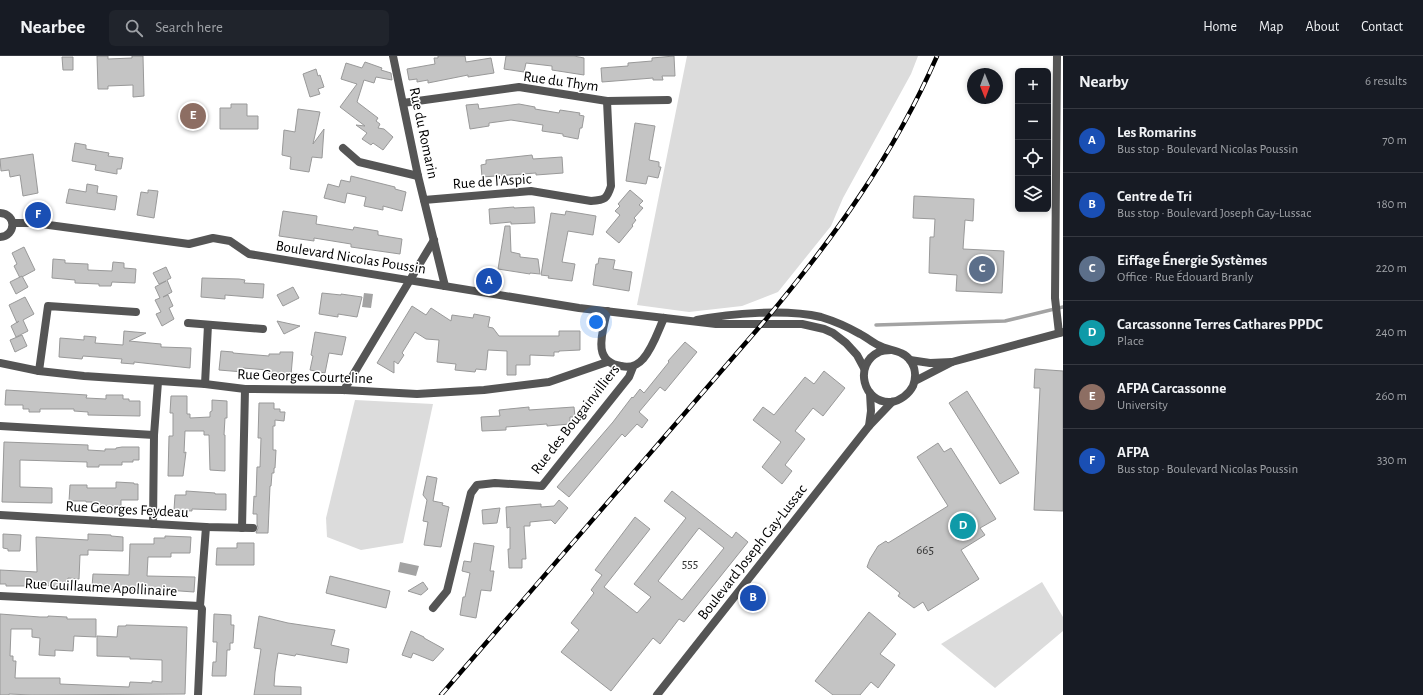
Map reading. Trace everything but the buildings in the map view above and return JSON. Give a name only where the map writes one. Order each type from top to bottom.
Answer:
[{"type":"street","name":"Rue du Romarin","points":[[393,56],[418,176],[445,286]]},
{"type":"street","points":[[915,381],[952,362],[1061,333],[1057,318],[1055,298],[1057,56]]},
{"type":"street","name":"Rue du Thym","points":[[403,103],[519,87],[607,101],[668,100]]},
{"type":"street","name":"Rue de l'Aspic","points":[[424,200],[531,191],[591,201],[601,200],[608,196],[611,186],[607,101]]},
{"type":"street","points":[[343,148],[360,162],[418,176]]},
{"type":"street","points":[[0,214],[6,214],[9,216],[13,223],[10,233],[0,237]]},
{"type":"street","name":"Boulevard Nicolas Poussin","points":[[13,223],[34,223],[189,244],[213,238],[230,241],[249,254],[579,308],[688,322],[802,324],[814,326],[833,333],[846,343],[857,355],[864,368]]},
{"type":"street","points":[[344,390],[434,240]]},
{"type":"street","points":[[39,371],[48,306],[136,312]]},
{"type":"street","points":[[607,311],[601,342],[602,352],[607,362],[614,365],[633,367],[643,360],[649,351],[664,318]]},
{"type":"street","name":"Boulevard Nicolas Poussin","points":[[688,322],[715,316],[742,314],[794,313],[809,315],[836,322],[860,334],[879,346],[891,350]]},
{"type":"street","points":[[188,323],[263,329]]},
{"type":"street","points":[[205,384],[208,325]]},
{"type":"street","points":[[891,350],[902,353],[910,360],[915,370],[915,381],[910,391],[902,398],[892,402],[880,400],[870,393],[865,386],[863,377],[864,368],[870,358],[880,351],[891,350]]},
{"type":"street","points":[[910,360],[930,363],[952,362]]},
{"type":"street","name":"Rue Georges Courteline","points":[[0,363],[39,371],[84,376],[205,384],[245,389],[344,390],[416,394],[484,390],[549,382],[607,362]]},
{"type":"street","name":"Rue des Bougainvilliers","points":[[433,608],[447,591],[471,493],[477,485],[495,483],[542,486],[629,377],[633,367]]},
{"type":"street","points":[[153,524],[154,435],[158,382]]},
{"type":"street","points":[[242,528],[245,389]]},
{"type":"street","points":[[869,426],[871,411],[870,393]]},
{"type":"street","name":"Boulevard Joseph Gay-Lussac","points":[[657,695],[869,426],[892,402]]},
{"type":"street","points":[[0,426],[154,435]]},
{"type":"street","name":"Rue Georges Feydeau","points":[[0,515],[206,527],[253,528]]},
{"type":"street","points":[[198,695],[202,609],[200,606],[206,527]]},
{"type":"street","name":"Rue Guillaume Apollinaire","points":[[0,596],[200,606]]},
{"type":"shaded area","points":[[687,56],[918,56],[911,74],[843,198],[831,226],[778,292],[742,306],[689,312],[637,305]]},
{"type":"shaded area","points":[[364,293],[373,294],[371,308],[362,307]]},
{"type":"shaded area","points":[[355,400],[433,404],[403,543],[361,550],[327,537],[326,518]]},
{"type":"shaded area","points":[[400,562],[419,566],[416,576],[398,572]]},
{"type":"shaded area","points":[[1042,582],[1063,617],[1063,631],[995,688],[941,644]]},
{"type":"waterway","points":[[876,325],[1005,321],[1063,307]]},
{"type":"railway","points":[[441,695],[788,293],[836,229],[881,163],[920,93],[937,56]]},
{"type":"place","name":"AFPA Carcassonne","points":[[193,116]]},
{"type":"place","name":"AFPA","points":[[38,215]]},
{"type":"place","name":"Eiffage Énergie Systèmes","points":[[982,269]]},
{"type":"place","name":"Les Romarins","points":[[489,281]]},
{"type":"place","name":"Carcassonne Terres Cathares PPDC","points":[[963,526]]},
{"type":"place","name":"Centre de Tri","points":[[753,598]]}]
